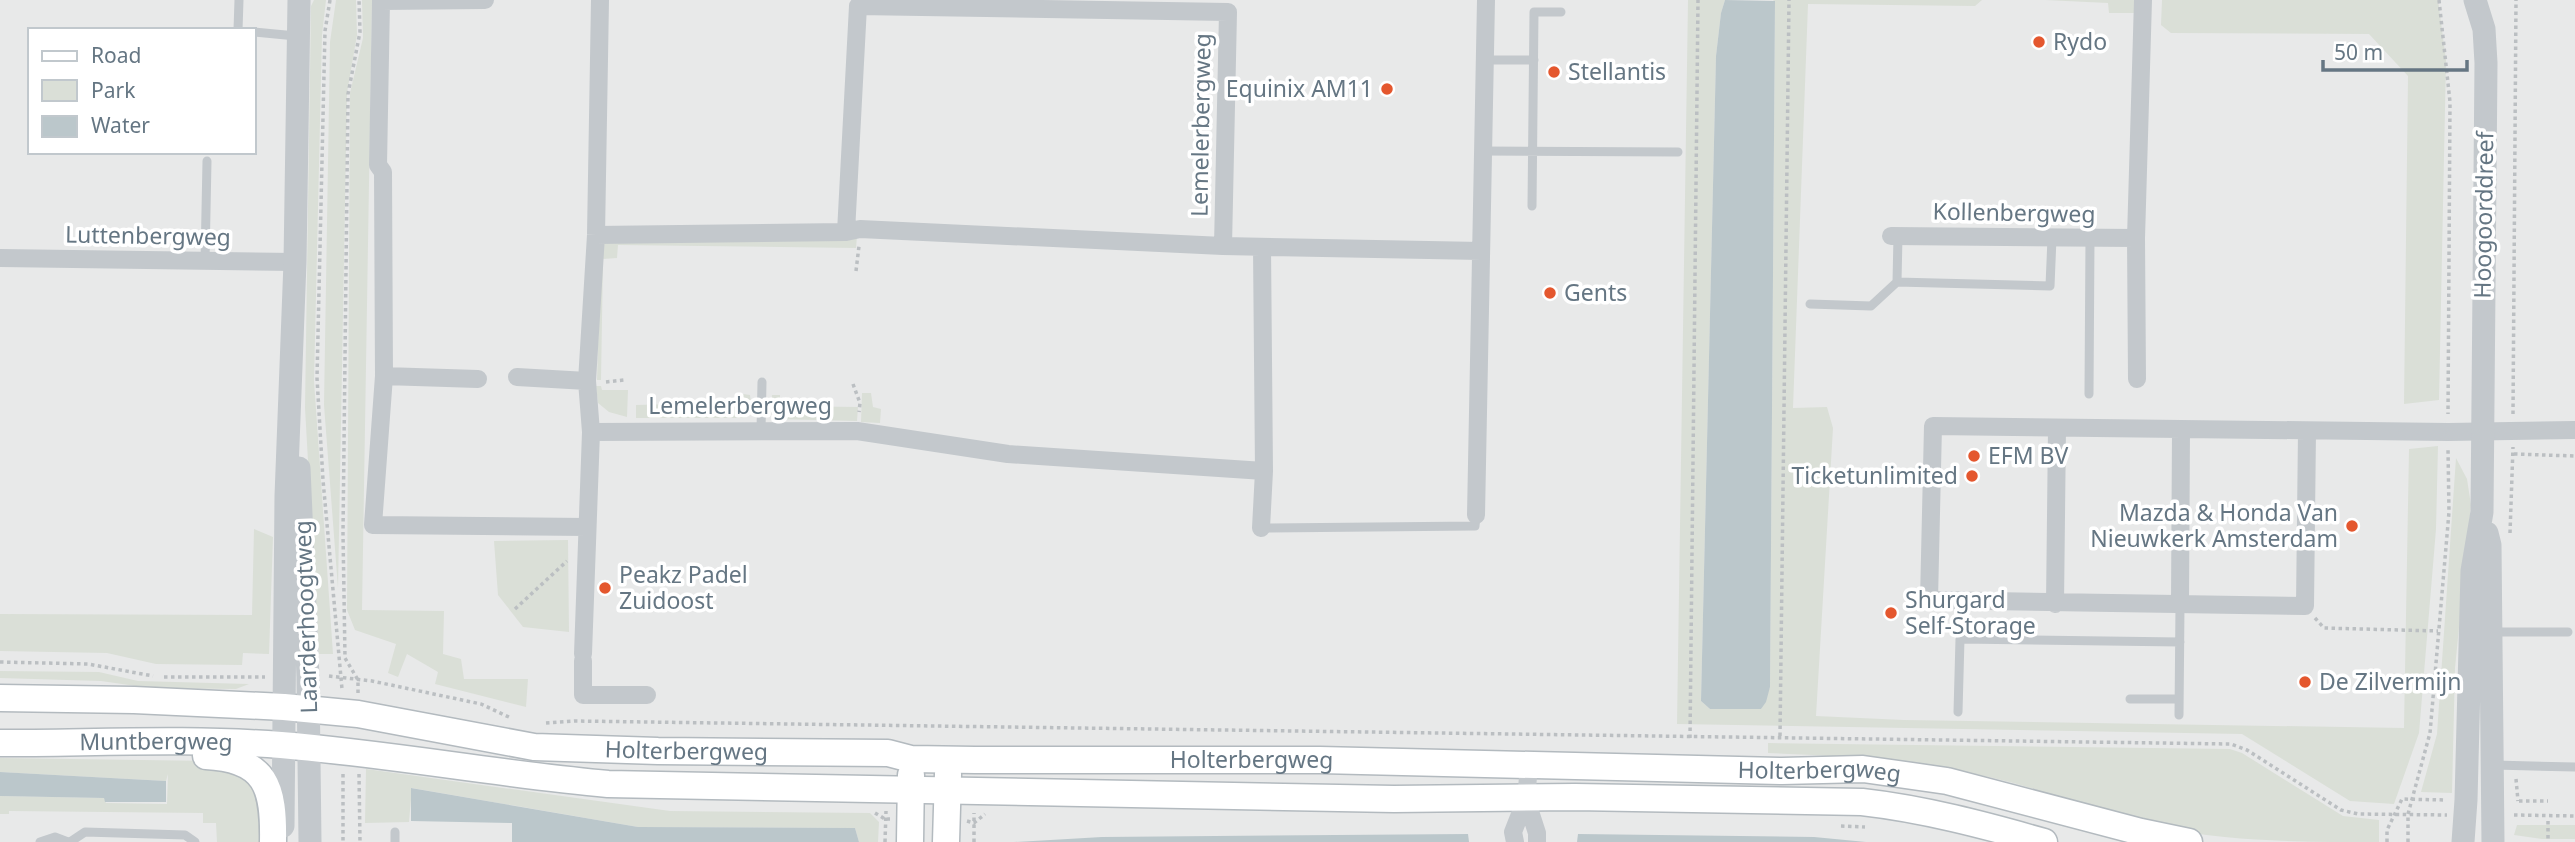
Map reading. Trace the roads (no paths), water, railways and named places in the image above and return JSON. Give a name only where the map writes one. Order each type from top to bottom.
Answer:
[{"type":"main road","name":"Muntbergweg","points":[[0,698],[134,700],[296,708]]},
{"type":"main road","name":"Holterbergweg","points":[[296,708],[358,713],[534,747],[888,754],[911,759],[949,760],[1320,760],[1782,771],[1863,769],[1947,781],[2189,842]]},
{"type":"main road","name":"Muntbergweg","points":[[0,743],[184,743],[310,748]]},
{"type":"main road","points":[[184,743],[200,756],[231,759],[244,764],[258,775],[272,798],[273,842]]},
{"type":"main road","name":"Holterbergweg","points":[[310,748],[608,784],[1381,799],[1576,797],[1862,802],[1964,820],[2045,842]]},
{"type":"main road","points":[[910,842],[911,759]]},
{"type":"main road","points":[[946,842],[949,760]]},
{"type":"street","name":"Laarderhoogtweg","points":[[283,842],[282,745],[296,708],[303,498],[292,392],[299,0]]},
{"type":"street","points":[[485,0],[381,1],[378,165],[383,172],[384,376],[373,526],[587,535]]},
{"type":"street","points":[[600,0],[596,234],[587,381],[591,432],[583,695],[647,695]]},
{"type":"street","points":[[1476,515],[1486,0]]},
{"type":"street","points":[[2137,379],[2136,239],[2143,0]]},
{"type":"street","name":"Hoogoorddreef","points":[[2474,0],[2484,29],[2486,63],[2482,513],[2472,571],[2481,632],[2492,765],[2493,842]]},
{"type":"street","name":"Lemelerbergweg","points":[[853,230],[858,6],[1228,12],[1223,246]]},
{"type":"street","name":"Lemelerbergweg","points":[[596,234],[853,230],[1223,246],[1481,251]]},
{"type":"street","name":"Kollenbergweg","points":[[1894,236],[2136,239]]},
{"type":"street","points":[[1261,528],[1264,471],[1262,247]]},
{"type":"street","name":"Luttenbergweg","points":[[0,258],[295,262]]},
{"type":"street","points":[[384,376],[478,379]]},
{"type":"street","points":[[517,377],[587,381]]},
{"type":"street","points":[[2307,431],[2305,606],[1929,600],[1933,426],[2307,431],[2575,430]]},
{"type":"street","points":[[2055,604],[2057,428]]},
{"type":"street","points":[[2180,606],[2181,430]]},
{"type":"street","name":"Lemelerbergweg","points":[[591,432],[857,431],[1008,454],[1264,471]]},
{"type":"street","name":"Hoogoorddreef","points":[[2463,842],[2481,632]]},
{"type":"street","name":"Laarderhoogtweg","points":[[296,708],[310,748],[310,842]]},
{"type":"street","points":[[1515,842],[1513,832],[1526,799],[1529,766]]},
{"type":"street","points":[[1526,799],[1538,833],[1537,842]]},
{"type":"lane","points":[[238,28],[239,0]]},
{"type":"lane","points":[[1532,206],[1534,12],[1561,12]]},
{"type":"lane","points":[[256,32],[298,36]]},
{"type":"lane","points":[[1485,60],[1534,61]]},
{"type":"lane","points":[[1483,151],[1678,152]]},
{"type":"lane","points":[[205,261],[207,161]]},
{"type":"lane","points":[[1894,236],[1897,282]]},
{"type":"lane","points":[[1810,304],[1871,306],[1897,282],[2050,286],[2052,238]]},
{"type":"lane","points":[[2089,394],[2090,238]]},
{"type":"lane","points":[[761,430],[762,382]]},
{"type":"lane","points":[[1261,528],[1475,526],[1476,515]]},
{"type":"lane","points":[[2179,715],[2180,606]]},
{"type":"lane","points":[[2481,632],[2568,632]]},
{"type":"lane","points":[[1958,712],[1960,639],[2179,642]]},
{"type":"lane","points":[[2130,699],[2179,699]]},
{"type":"lane","points":[[2492,765],[2575,767]]},
{"type":"lane","points":[[40,842],[55,838],[69,842],[85,832],[185,835],[195,842]]},
{"type":"water","points":[[1725,0],[1775,1],[1770,687],[1761,709],[1710,709],[1701,701],[1716,56]]},
{"type":"water","points":[[0,772],[166,781],[166,802],[105,802],[104,798],[0,796]]},
{"type":"water","points":[[411,788],[638,827],[855,828],[859,842],[512,842],[512,823],[411,821]]},
{"type":"water","points":[[1468,834],[1469,842],[1014,842],[1102,837]]},
{"type":"water","points":[[1578,834],[1814,837],[1866,842],[1577,842]]},
{"type":"place","name":"Rydo","points":[[2039,42]]},
{"type":"place","name":"Stellantis","points":[[1554,72]]},
{"type":"place","name":"Equinix AM11","points":[[1387,89]]},
{"type":"place","name":"Gents","points":[[1550,293]]},
{"type":"place","name":"EFM BV","points":[[1974,456]]},
{"type":"place","name":"Ticketunlimited","points":[[1972,476]]},
{"type":"place","name":"Mazda & Honda Van Nieuwkerk Amsterdam","points":[[2352,526]]},
{"type":"place","name":"Peakz Padel Zuidoost","points":[[605,588]]},
{"type":"place","name":"Shurgard Self-Storage","points":[[1891,613]]},
{"type":"place","name":"De Zilvermijn","points":[[2305,682]]}]
